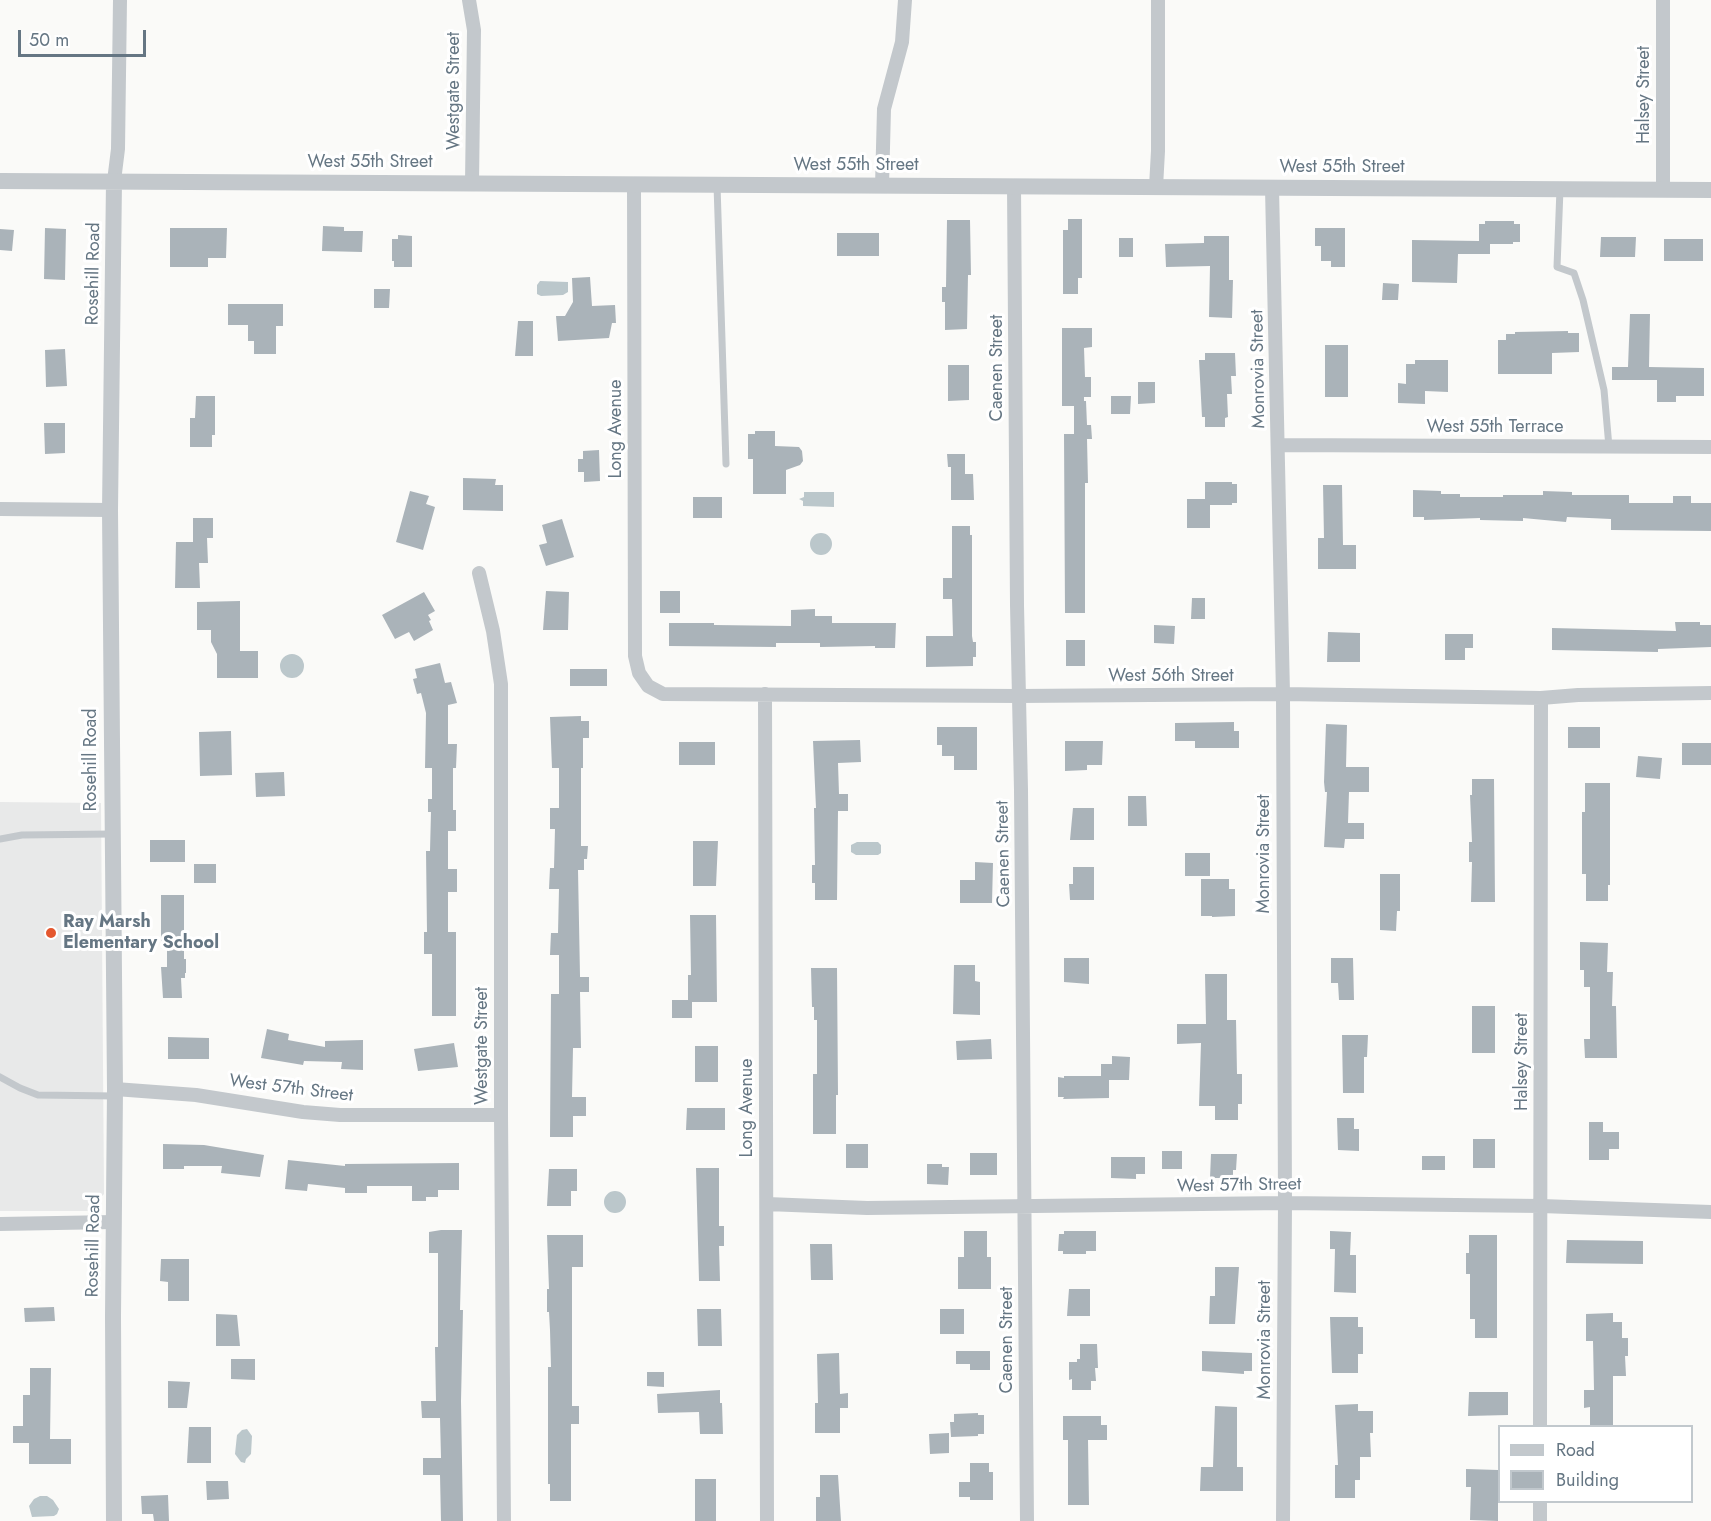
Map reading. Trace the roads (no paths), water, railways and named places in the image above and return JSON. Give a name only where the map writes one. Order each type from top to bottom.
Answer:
[{"type":"street","name":"Rosehill Road","points":[[114,1521],[115,1092],[110,510],[114,181],[118,149],[120,0]]},
{"type":"street","name":"Westgate Street","points":[[469,0],[474,30],[472,183]]},
{"type":"street","points":[[882,186],[884,108],[902,42],[905,0]]},
{"type":"street","points":[[1156,187],[1158,0]]},
{"type":"street","name":"Halsey Street","points":[[1662,0],[1663,190]]},
{"type":"street","name":"West 55th Street","points":[[0,181],[1711,190]]},
{"type":"street","name":"Long Avenue","points":[[634,184],[635,656],[639,673]]},
{"type":"street","name":"Caenen Street","points":[[1014,186],[1027,1521]]},
{"type":"street","name":"Monrovia Street","points":[[1272,188],[1283,694],[1284,1521]]},
{"type":"street","name":"West 55th Terrace","points":[[1278,445],[1711,447]]},
{"type":"street","points":[[0,509],[110,510]]},
{"type":"street","name":"Westgate Street","points":[[479,573],[493,631],[501,684],[504,1521]]},
{"type":"street","name":"West 56th Street","points":[[639,673],[648,686],[663,694],[1018,696],[1283,694],[1540,698],[1578,695],[1711,693]]},
{"type":"street","name":"Long Avenue","points":[[765,694],[767,1521]]},
{"type":"street","name":"Halsey Street","points":[[1540,698],[1540,1425]]},
{"type":"street","name":"West 57th Street","points":[[115,1092],[196,1095],[303,1112],[340,1115],[501,1116]]},
{"type":"street","name":"West 57th Street","points":[[767,1204],[867,1208],[1285,1203],[1541,1206],[1711,1212]]},
{"type":"street","points":[[0,1224],[114,1222]]},
{"type":"street","points":[[1540,1503],[1540,1521]]},
{"type":"lane","points":[[717,185],[726,464]]},
{"type":"lane","points":[[1560,189],[1557,267],[1574,273],[1583,300],[1604,390],[1609,447]]},
{"type":"lane","points":[[0,839],[22,835],[111,834]]},
{"type":"lane","points":[[0,1077],[38,1095],[115,1092]]},
{"type":"place","name":"Ray Marsh Elementary School","points":[[51,933]]}]
